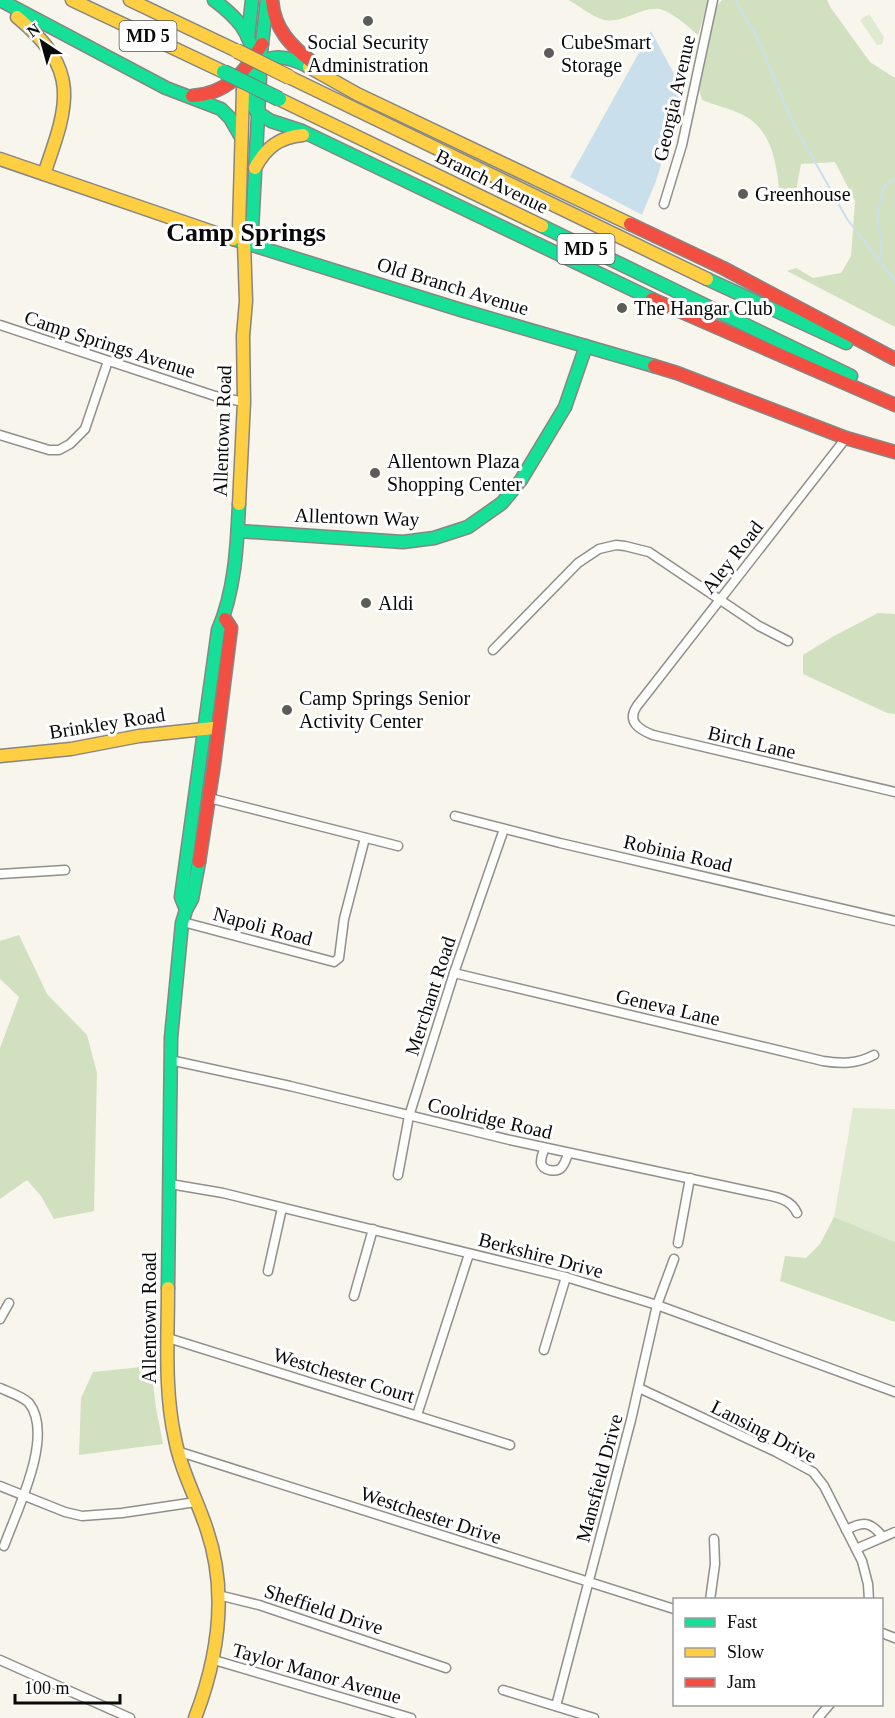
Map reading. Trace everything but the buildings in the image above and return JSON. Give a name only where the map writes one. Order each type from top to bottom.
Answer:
[{"type":"main road","points":[[0,0],[132,71],[221,109],[230,118],[242,137]]},
{"type":"main road","name":"Branch Avenue","points":[[72,0],[895,397]]},
{"type":"main road","name":"Branch Avenue","points":[[130,0],[630,243],[895,365]]},
{"type":"main road","points":[[214,0],[239,19],[248,33]]},
{"type":"main road","points":[[252,0],[248,33],[255,67]]},
{"type":"main road","points":[[255,67],[262,44],[267,0]]},
{"type":"main road","points":[[272,0],[276,25],[288,42],[327,72],[376,103]]},
{"type":"main road","points":[[0,5],[39,34],[50,49],[63,78],[64,116],[44,174]]},
{"type":"main road","points":[[186,95],[199,96],[212,93],[274,57],[296,60],[376,103],[723,268],[895,359]]},
{"type":"main road","name":"Allentown Road","points":[[195,1718],[214,1660],[218,1628],[218,1595],[214,1557],[208,1534],[177,1450],[170,1405],[168,1338],[170,1060],[174,986],[185,907],[181,897],[218,630],[225,619],[236,555],[244,402],[243,336],[246,301],[244,243],[239,227],[243,90],[255,67]]},
{"type":"main road","name":"Allentown Road","points":[[244,243],[252,230],[257,112],[255,67]]},
{"type":"main road","points":[[243,90],[257,112],[272,121],[309,135],[688,316],[895,405]]},
{"type":"main road","points":[[255,168],[261,155],[279,139],[309,135]]},
{"type":"main road","name":"Old Branch Avenue","points":[[0,159],[244,243],[460,310],[680,373],[846,438],[895,452]]},
{"type":"main road","name":"Allentown Way","points":[[238,531],[403,542],[446,536],[468,526],[502,503],[521,480],[565,407],[586,346]]},
{"type":"main road","name":"Allentown Road","points":[[185,907],[192,899],[220,727],[231,628],[225,619]]},
{"type":"main road","name":"Brinkley Road","points":[[0,756],[71,749],[139,736],[220,727]]},
{"type":"street","name":"Georgia Avenue","points":[[664,204],[682,145],[713,0]]},
{"type":"street","name":"Camp Springs Avenue","points":[[0,325],[215,396],[244,402]]},
{"type":"street","points":[[0,435],[49,450],[59,450],[70,444],[84,429],[108,361]]},
{"type":"street","name":"Aley Road","points":[[644,697],[846,438]]},
{"type":"street","points":[[493,650],[570,570],[588,555],[606,546],[616,545],[649,552],[759,626],[788,641]]},
{"type":"street","name":"Birch Lane","points":[[644,697],[632,715],[634,724],[643,732],[895,792]]},
{"type":"street","points":[[209,798],[398,846]]},
{"type":"street","name":"Robinia Road","points":[[454,816],[895,921]]},
{"type":"street","name":"Merchant Road","points":[[398,1175],[409,1116],[454,973],[504,829]]},
{"type":"street","name":"Napoli Road","points":[[183,922],[334,962],[339,958],[342,931],[365,838]]},
{"type":"street","points":[[0,874],[65,870]]},
{"type":"street","name":"Geneva Lane","points":[[454,973],[832,1062],[857,1062],[874,1055]]},
{"type":"street","name":"Coolridge Road","points":[[170,1060],[290,1086],[545,1148],[784,1200],[792,1204],[797,1213]]},
{"type":"street","points":[[545,1148],[541,1161],[542,1166],[553,1171],[559,1170],[568,1153]]},
{"type":"street","points":[[678,1243],[690,1178]]},
{"type":"street","name":"Berkshire Drive","points":[[170,1184],[210,1190],[566,1277],[657,1305],[895,1392]]},
{"type":"street","points":[[268,1271],[282,1208]]},
{"type":"street","points":[[354,1296],[373,1229]]},
{"type":"street","points":[[417,1415],[469,1254]]},
{"type":"street","name":"Mansfield Drive","points":[[556,1706],[639,1388],[657,1305],[674,1259]]},
{"type":"street","points":[[544,1350],[566,1277]]},
{"type":"street","points":[[0,1319],[9,1304]]},
{"type":"street","name":"Westchester Court","points":[[168,1338],[510,1444]]},
{"type":"street","points":[[0,1388],[25,1400],[30,1406],[35,1419],[37,1447],[31,1475],[4,1546]]},
{"type":"street","name":"Lansing Drive","points":[[639,1388],[807,1467],[824,1486],[856,1549],[865,1572],[869,1598]]},
{"type":"street","name":"Westchester Drive","points":[[177,1450],[673,1608]]},
{"type":"street","points":[[0,1486],[65,1512],[81,1516],[122,1513],[196,1502]]},
{"type":"street","points":[[846,1530],[858,1524],[866,1524],[873,1526],[883,1537]]},
{"type":"street","points":[[856,1549],[895,1532]]},
{"type":"street","points":[[710,1598],[715,1564],[714,1539]]},
{"type":"street","name":"Sheffield Drive","points":[[218,1595],[260,1605],[446,1668]]},
{"type":"street","points":[[0,1660],[129,1718]]},
{"type":"street","name":"Taylor Manor Avenue","points":[[214,1660],[411,1718]]},
{"type":"street","points":[[503,1690],[594,1718]]},
{"type":"street","points":[[818,1718],[828,1706]]},
{"type":"green space","points":[[569,0],[709,0],[698,35],[675,16],[660,9],[645,10],[616,20],[608,20],[593,15]]},
{"type":"green space","points":[[722,0],[827,0],[870,62],[895,78],[895,327],[787,271],[796,268],[813,278],[841,273],[851,256],[855,201],[835,162],[801,164],[796,191],[779,189],[774,156],[759,128],[741,114],[702,100],[699,90],[717,6]]},
{"type":"green space","points":[[869,14],[884,37],[882,44],[877,45],[860,20]]},
{"type":"green space","points":[[878,613],[895,614],[895,714],[887,713],[803,674],[803,655]]},
{"type":"green space","points":[[19,935],[47,994],[87,1035],[97,1073],[94,1211],[54,1219],[41,1196],[27,1180],[0,1199],[0,1048],[19,997],[0,979],[0,941]]},
{"type":"green space","points":[[853,1108],[895,1109],[895,1242],[834,1217]]},
{"type":"green space","points":[[834,1217],[895,1242],[895,1322],[780,1281],[785,1256],[806,1258],[820,1244]]},
{"type":"green space","points":[[151,1366],[163,1444],[79,1455],[81,1398],[93,1372]]},
{"type":"water","points":[[651,31],[678,81],[682,97],[656,181],[642,215],[570,177]]},
{"type":"waterway","points":[[735,0],[756,35],[792,121],[847,219],[895,281]]},
{"type":"waterway","points":[[879,261],[882,244],[878,218],[879,205],[885,185],[895,179]]},
{"type":"traffic: fast","points":[[0,0],[166,88],[221,109],[230,118],[241,137]]},
{"type":"traffic: fast","points":[[214,0],[230,13],[246,33],[256,61]]},
{"type":"traffic: fast","points":[[248,38],[252,0]]},
{"type":"traffic: fast","points":[[261,52],[267,0]]},
{"type":"traffic: fast","points":[[309,67],[287,58],[269,59],[254,69],[243,90],[257,112],[271,121],[302,131],[652,299]]},
{"type":"traffic: fast","points":[[224,72],[279,99]]},
{"type":"traffic: fast","points":[[244,243],[252,230],[260,77]]},
{"type":"traffic: fast","points":[[542,226],[851,376]]},
{"type":"traffic: fast","points":[[233,239],[461,310],[654,366]]},
{"type":"traffic: fast","points":[[707,279],[846,343]]},
{"type":"traffic: fast","points":[[238,531],[403,542],[434,538],[468,527],[502,503],[521,480],[565,407],[586,346]]},
{"type":"traffic: fast","points":[[185,907],[181,897],[218,630],[232,584],[239,504]]},
{"type":"traffic: fast","points":[[168,1288],[171,1038],[182,923],[192,899],[199,862]]},
{"type":"traffic: slow","points":[[72,0],[224,72]]},
{"type":"traffic: slow","points":[[130,0],[237,51]]},
{"type":"traffic: slow","points":[[17,17],[38,36],[52,54],[60,71],[64,89],[59,127],[44,174]]},
{"type":"traffic: slow","points":[[237,51],[289,77]]},
{"type":"traffic: slow","points":[[309,67],[357,94],[630,224]]},
{"type":"traffic: slow","points":[[289,77],[707,279]]},
{"type":"traffic: slow","points":[[239,504],[246,301],[244,243],[239,227],[243,90]]},
{"type":"traffic: slow","points":[[279,99],[542,226]]},
{"type":"traffic: slow","points":[[255,168],[274,144],[287,138],[303,135]]},
{"type":"traffic: slow","points":[[0,159],[233,239]]},
{"type":"traffic: slow","points":[[0,756],[71,749],[139,736],[213,728]]},
{"type":"traffic: slow","points":[[168,1288],[167,1364],[172,1420],[181,1462],[207,1530],[217,1577],[218,1625],[210,1672],[195,1718]]},
{"type":"traffic: jam","points":[[272,0],[276,20],[285,36],[313,63]]},
{"type":"traffic: jam","points":[[192,96],[215,91],[234,80],[249,64],[262,44]]},
{"type":"traffic: jam","points":[[630,224],[723,268],[895,359]]},
{"type":"traffic: jam","points":[[652,299],[895,405]]},
{"type":"traffic: jam","points":[[654,366],[846,438],[895,452]]},
{"type":"traffic: jam","points":[[199,862],[231,628],[225,619]]},
{"type":"place","name":"Social Security Administration","points":[[368,21]]},
{"type":"place","name":"CubeSmart Storage","points":[[549,53]]},
{"type":"place","name":"Greenhouse","points":[[743,194]]},
{"type":"place","name":"The Hangar Club","points":[[622,308]]},
{"type":"place","name":"Allentown Plaza Shopping Center","points":[[375,473]]},
{"type":"place","name":"Aldi","points":[[366,603]]},
{"type":"place","name":"Camp Springs Senior Activity Center","points":[[287,710]]},
{"type":"district","name":"Camp Springs","points":[[246,232]]}]
